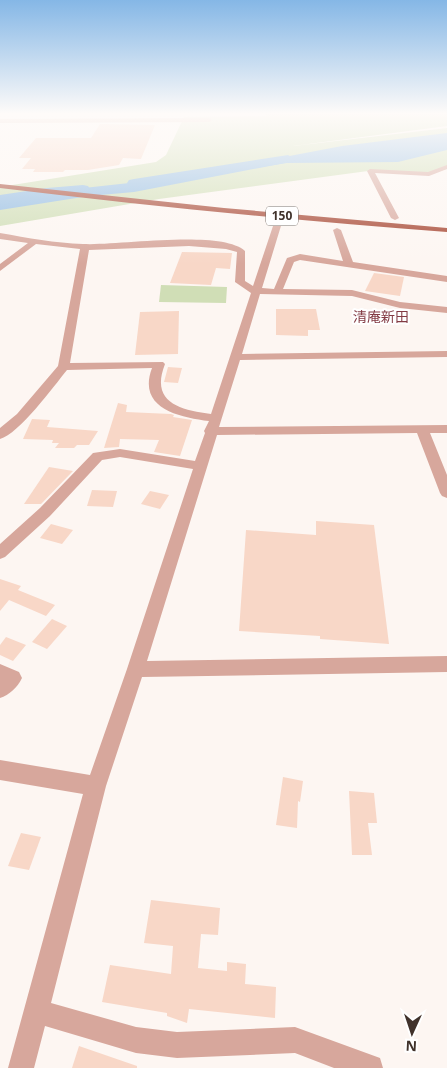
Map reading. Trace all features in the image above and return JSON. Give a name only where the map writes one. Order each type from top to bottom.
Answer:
[{"type":"highway","name":"150","points":[[0,186],[117,200],[447,230]]},
{"type":"street","points":[[394,218],[370,171],[429,174],[447,167]]},
{"type":"street","points":[[21,1068],[96,786],[136,669],[280,216]]},
{"type":"street","points":[[337,230],[349,264]]},
{"type":"street","points":[[0,236],[85,247],[197,244],[234,247],[241,251],[240,282],[255,291],[352,293],[400,305],[445,313]]},
{"type":"street","points":[[0,268],[35,241]]},
{"type":"street","points":[[0,435],[21,417],[64,367],[85,247]]},
{"type":"street","points":[[277,292],[290,260],[300,257],[447,279]]},
{"type":"street","points":[[235,357],[447,354]]},
{"type":"street","points":[[64,367],[159,364],[154,383],[156,394],[162,402],[174,409],[202,417],[213,425],[447,429]]},
{"type":"street","points":[[422,429],[447,493]]},
{"type":"street","points":[[0,553],[45,512],[98,456],[120,453],[199,466]]},
{"type":"street","points":[[136,669],[447,664]]},
{"type":"street","points":[[0,672],[13,678],[0,690]]},
{"type":"street","points":[[0,770],[96,786]]},
{"type":"street","points":[[36,1011],[136,1040],[177,1045],[295,1040],[370,1068]]},
{"type":"green space","points":[[145,164],[447,164],[447,169],[429,174],[368,171],[159,199],[0,226],[0,187]]},
{"type":"green space","points":[[161,285],[227,287],[226,303],[159,302]]},
{"type":"water","points":[[249,164],[281,164],[134,192],[89,196],[0,210],[0,202],[47,192],[175,178]]},
{"type":"building","points":[[26,164],[120,164],[88,170],[65,170],[63,172],[33,172],[35,169],[22,169]]},
{"type":"building","points":[[182,252],[232,253],[230,269],[216,268],[211,285],[170,283]]},
{"type":"building","points":[[374,273],[404,277],[400,296],[365,291]]},
{"type":"building","points":[[276,309],[316,309],[320,330],[308,330],[308,336],[276,335]]},
{"type":"building","points":[[179,311],[178,354],[135,355],[140,312]]},
{"type":"building","points":[[168,367],[182,368],[178,383],[164,382]]},
{"type":"building","points":[[118,403],[127,405],[126,412],[171,414],[174,415],[173,417],[192,420],[180,456],[154,452],[159,440],[120,439],[119,447],[104,448]]},
{"type":"building","points":[[32,419],[50,420],[47,427],[98,431],[89,445],[77,445],[74,448],[55,448],[59,443],[52,443],[53,440],[23,439]]},
{"type":"building","points":[[49,467],[73,471],[41,504],[24,504]]},
{"type":"building","points":[[92,490],[117,491],[113,507],[87,506]]},
{"type":"building","points":[[150,491],[169,495],[160,509],[141,504]]},
{"type":"building","points":[[316,521],[374,525],[389,644],[320,639],[320,636],[239,631],[246,530],[316,535]]},
{"type":"building","points":[[51,524],[73,530],[62,544],[40,538]]},
{"type":"building","points":[[0,579],[21,586],[18,590],[55,605],[46,616],[9,600],[0,611]]},
{"type":"building","points":[[52,619],[67,626],[47,649],[32,642]]},
{"type":"building","points":[[6,637],[26,645],[13,661],[0,655],[0,645]]},
{"type":"building","points":[[283,777],[303,781],[300,802],[298,801],[297,828],[276,825]]},
{"type":"building","points":[[349,791],[374,793],[377,823],[368,823],[372,855],[352,855]]},
{"type":"building","points":[[21,833],[41,837],[29,870],[8,866]]},
{"type":"building","points":[[151,900],[220,908],[218,935],[201,934],[198,968],[227,971],[227,962],[246,964],[245,984],[276,987],[275,1018],[189,1009],[187,1023],[167,1016],[167,1013],[102,1002],[110,965],[171,974],[173,946],[144,943]]},
{"type":"building","points":[[79,1046],[137,1066],[137,1068],[72,1068]]},
{"type":"waterway","points":[[134,183],[257,164]]},
{"type":"waterway","points":[[0,200],[47,192],[83,189]]},
{"type":"district","name":"清庵新田","points":[[381,317]]}]
